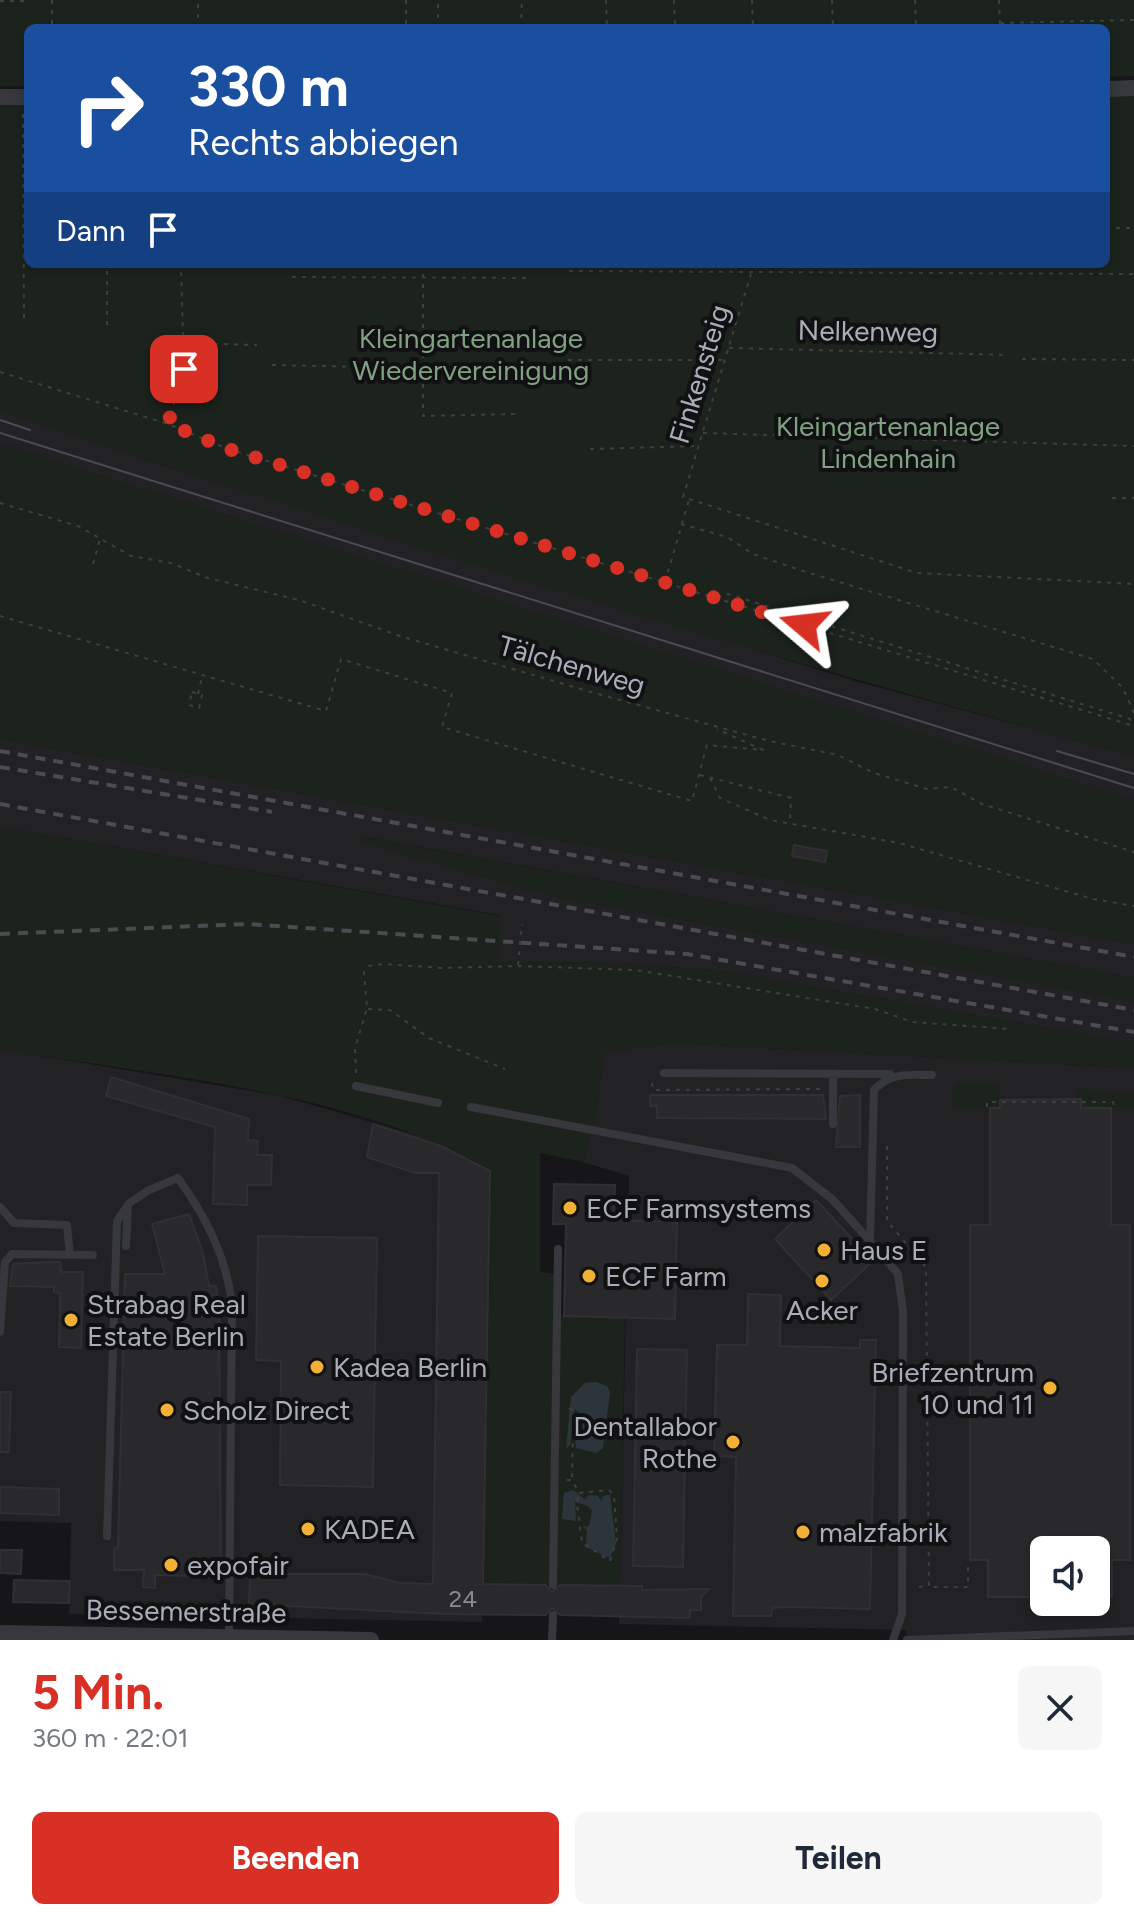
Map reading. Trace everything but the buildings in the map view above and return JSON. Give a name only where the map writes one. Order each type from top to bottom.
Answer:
[{"type":"street","points":[[1110,89],[1134,88]]},
{"type":"street","points":[[0,97],[24,97]]},
{"type":"street","name":"Bessemerstraße","points":[[0,1633],[371,1640]]},
{"type":"lane","points":[[664,1073],[932,1075]]},
{"type":"lane","points":[[833,1074],[833,1124]]},
{"type":"lane","points":[[870,1241],[874,1090],[885,1079],[898,1074]]},
{"type":"lane","points":[[356,1086],[438,1103]]},
{"type":"lane","points":[[471,1107],[792,1168],[832,1199],[898,1274],[903,1312],[902,1614],[893,1640]]},
{"type":"lane","points":[[107,1536],[117,1221],[128,1204],[149,1190],[178,1178],[205,1215],[227,1268],[232,1302],[229,1638]]},
{"type":"lane","points":[[126,1246],[128,1204]]},
{"type":"lane","points":[[0,1207],[14,1223],[67,1225],[70,1255]]},
{"type":"lane","points":[[553,1585],[558,1249]]},
{"type":"lane","points":[[0,1332],[5,1262],[12,1254],[93,1255]]},
{"type":"lane","points":[[552,1640],[553,1615]]},
{"type":"lane","points":[[907,1640],[1043,1638],[1059,1631],[1131,1634]]},
{"type":"path","points":[[52,0],[52,24]]},
{"type":"path","points":[[198,0],[198,24]]},
{"type":"path","points":[[406,0],[406,24]]},
{"type":"path","points":[[438,0],[438,24]]},
{"type":"path","points":[[521,24],[522,0]]},
{"type":"path","points":[[606,0],[607,24]]},
{"type":"path","points":[[674,0],[675,24]]},
{"type":"path","points":[[752,0],[753,24]]},
{"type":"path","points":[[832,0],[833,24]]},
{"type":"path","points":[[915,0],[916,24]]},
{"type":"path","points":[[999,0],[1000,23],[1134,20]]},
{"type":"path","points":[[0,1],[25,1]]},
{"type":"path","points":[[1110,228],[1134,228]]},
{"type":"path","points":[[24,268],[24,321]]},
{"type":"path","points":[[107,268],[107,325]]},
{"type":"path","points":[[168,424],[184,369],[181,268]]},
{"type":"path","points":[[423,268],[423,416],[519,414]]},
{"type":"path","name":"Finkensteig","points":[[689,499],[683,497],[753,268]]},
{"type":"path","points":[[569,271],[1134,274]]},
{"type":"path","points":[[292,277],[528,278]]},
{"type":"path","points":[[182,343],[257,345]]},
{"type":"path","name":"Nelkenweg","points":[[728,348],[1008,355]]},
{"type":"path","points":[[1022,359],[1134,360]]},
{"type":"path","points":[[568,360],[724,360]]},
{"type":"path","points":[[272,365],[519,370]]},
{"type":"path","points":[[0,372],[168,424],[228,449],[1133,726]]},
{"type":"path","points":[[702,433],[1134,446]]},
{"type":"path","points":[[590,449],[698,446]]},
{"type":"path","points":[[1112,498],[1134,498]]},
{"type":"path","points":[[664,582],[689,499],[917,573],[1134,584]]},
{"type":"path","name":"Tälchenweg","points":[[0,503],[78,526],[131,556],[171,563],[208,578],[299,600],[400,636],[713,726],[838,755],[874,773],[927,789],[951,787],[982,804],[1134,852]]},
{"type":"path","points":[[681,524],[727,537],[753,554],[803,571],[1093,659],[1123,688],[1134,713]]},
{"type":"path","points":[[93,564],[101,538]]},
{"type":"path","points":[[715,597],[728,594],[1130,719],[1133,726]]},
{"type":"path","points":[[0,616],[330,713]]},
{"type":"path","points":[[326,711],[342,657],[452,693],[442,727],[692,801],[707,745],[763,750],[713,726]]},
{"type":"path","points":[[198,694],[203,676]]},
{"type":"path","points":[[418,691],[420,684]]},
{"type":"path","points":[[699,775],[791,798],[790,823]]},
{"type":"path","points":[[710,778],[720,798],[770,820],[899,843],[1093,899],[1134,906]]},
{"type":"path","points":[[518,966],[522,924]]},
{"type":"path","points":[[356,1086],[355,1048],[367,1008],[364,972],[369,966],[635,970],[875,1009],[913,1022],[1009,1029]]},
{"type":"path","points":[[367,1008],[390,1010],[429,1038],[505,1069]]},
{"type":"path","points":[[652,1083],[653,1090],[833,1089]]},
{"type":"path","points":[[987,1107],[987,1102],[1113,1102],[1115,1107]]},
{"type":"path","points":[[887,1146],[887,1221],[926,1267],[929,1586]]},
{"type":"path","points":[[566,1407],[575,1411],[572,1480],[579,1493],[577,1504],[582,1543],[610,1561],[617,1539],[614,1495],[609,1490],[579,1493]]},
{"type":"path","points":[[555,1479],[572,1480]]},
{"type":"path","points":[[919,1587],[968,1587],[968,1562]]},
{"type":"shaded area","points":[[0,410],[162,465],[855,681],[1134,756],[1134,800],[0,444]]},
{"type":"shaded area","points":[[0,739],[1134,944],[1134,978],[364,837],[362,842],[550,896],[1134,1001],[1134,1043],[728,972],[623,963],[497,962],[499,915],[0,827]]},
{"type":"shaded area","points":[[677,1043],[1134,1068],[1134,1640],[907,1640],[906,1630],[619,1624],[629,1176],[583,1162],[596,1114],[604,1051]]},
{"type":"shaded area","points":[[0,1049],[281,1096],[440,1142],[492,1170],[482,1622],[69,1614],[71,1523],[0,1521]]},
{"type":"shaded area","points":[[596,1382],[607,1386],[610,1392],[603,1448],[596,1453],[576,1448],[574,1424],[581,1414],[575,1409],[570,1445],[566,1449],[571,1397],[585,1383]]},
{"type":"shaded area","points":[[573,1490],[586,1500],[588,1495],[598,1496],[601,1501],[603,1496],[610,1495],[616,1544],[610,1558],[586,1547],[587,1530],[583,1527],[589,1526],[592,1511],[588,1506],[575,1502],[576,1521],[562,1519],[564,1493]]},
{"type":"green space","points":[[0,0],[1134,0],[1134,76],[1110,77],[1110,24],[24,24],[24,86],[0,86]]},
{"type":"green space","points":[[1110,96],[1134,96],[1134,756],[848,677],[564,593],[281,504],[0,410],[0,104],[24,103],[24,268],[1110,268]]},
{"type":"green space","points":[[0,444],[1134,800],[1134,944],[0,739]]},
{"type":"green space","points":[[0,827],[500,916],[498,962],[623,963],[728,972],[1134,1043],[1134,1068],[677,1043],[605,1051],[596,1114],[583,1162],[540,1153],[540,1272],[554,1274],[554,1316],[625,1314],[620,1586],[483,1584],[492,1170],[435,1143],[376,1121],[315,1104],[189,1078],[0,1049]]},
{"type":"green space","points":[[363,837],[1134,978],[1134,1001],[550,896],[362,842]]},
{"type":"green space","points":[[960,1082],[998,1084],[1000,1108],[953,1107],[953,1089]]},
{"type":"green space","points":[[1075,1089],[1134,1094],[1134,1107],[1075,1108]]},
{"type":"tram line","points":[[0,420],[30,430]]},
{"type":"tram line","points":[[0,433],[1134,788]]},
{"type":"tram line","points":[[1057,751],[1134,774]]},
{"type":"railway","points":[[0,751],[1134,957]]},
{"type":"railway","points":[[0,767],[272,812]]},
{"type":"railway","points":[[0,804],[1134,1010]]},
{"type":"railway","points":[[0,934],[248,924],[687,954],[1134,1032]]},
{"type":"place","name":"ECF Farmsystems","points":[[570,1208]]},
{"type":"place","name":"Haus E","points":[[824,1250]]},
{"type":"place","name":"ECF Farm","points":[[589,1276]]},
{"type":"place","name":"Acker","points":[[822,1281]]},
{"type":"place","name":"Strabag Real Estate Berlin","points":[[71,1320]]},
{"type":"place","name":"Kadea Berlin","points":[[317,1367]]},
{"type":"place","name":"Briefzentrum 10 und 11","points":[[1050,1388]]},
{"type":"place","name":"Scholz Direct","points":[[167,1410]]},
{"type":"place","name":"Dentallabor Rothe","points":[[733,1442]]},
{"type":"place","name":"KADEA","points":[[308,1529]]},
{"type":"place","name":"malzfabrik","points":[[803,1532]]},
{"type":"place","name":"expofair","points":[[171,1565]]},
{"type":"route","points":[[184,369],[168,424],[228,449],[804,625]]},
{"type":"park label","name":"Kleingartenanlage Wiedervereinigung","points":[[471,354]]},
{"type":"park label","name":"Kleingartenanlage Lindenhain","points":[[888,442]]}]
